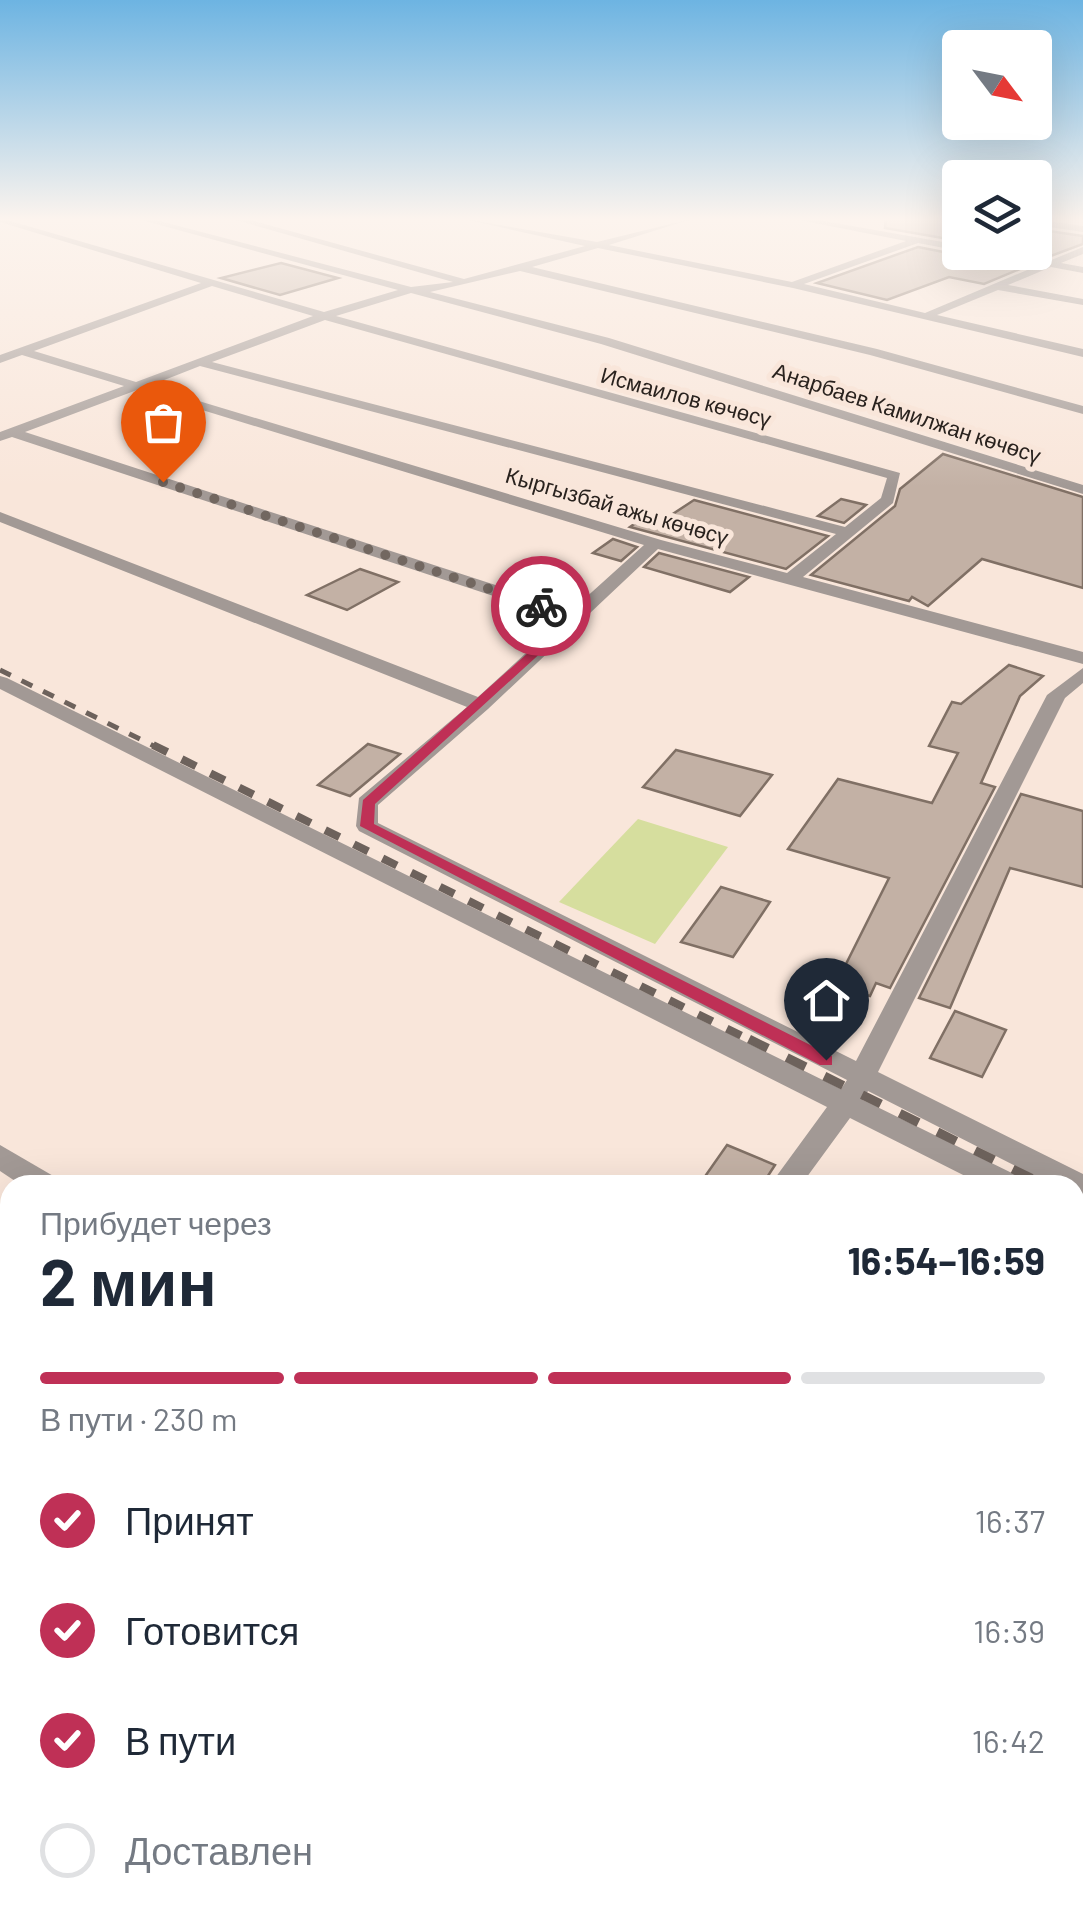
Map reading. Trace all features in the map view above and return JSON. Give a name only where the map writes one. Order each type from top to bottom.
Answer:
[{"type":"street","points":[[0,359],[142,308]]},
{"type":"street","points":[[296,308],[324,316]]},
{"type":"street","points":[[6,435],[350,308]]},
{"type":"street","name":"Анарбаев Камилжан көчөсү","points":[[477,308],[605,341],[1083,490]]},
{"type":"street","points":[[687,308],[873,352],[1083,410]]},
{"type":"street","points":[[897,308],[1083,353]]},
{"type":"street","points":[[929,315],[947,308]]},
{"type":"street","name":"Исмаилов көчөсү","points":[[324,316],[894,476],[888,500],[793,577]]},
{"type":"street","name":"Кыргызбай ажы көчөсү","points":[[22,352],[655,542],[1083,658]]},
{"type":"street","points":[[202,363],[847,532]]},
{"type":"street","points":[[6,435],[575,617]]},
{"type":"street","points":[[0,517],[481,706]]},
{"type":"street","points":[[655,542],[481,706],[368,802],[367,826],[1059,1175]]},
{"type":"street","points":[[792,1175],[861,1078],[1057,695],[1083,674]]},
{"type":"street","points":[[0,682],[990,1175]]},
{"type":"street","points":[[1057,695],[1083,704]]},
{"type":"street","points":[[0,1156],[29,1175]]},
{"type":"green space","points":[[638,819],[728,847],[655,944],[559,902]]},
{"type":"building","points":[[943,454],[1083,497],[1083,588],[982,559],[928,606],[912,597],[909,601],[811,575],[895,506],[900,489]]},
{"type":"building","points":[[841,499],[866,505],[844,523],[818,516]]},
{"type":"building","points":[[694,500],[828,536],[786,569],[630,527],[640,520],[656,525]]},
{"type":"building","points":[[613,539],[637,547],[621,561],[593,553]]},
{"type":"building","points":[[659,553],[749,577],[730,592],[644,567]]},
{"type":"building","points":[[360,569],[398,582],[347,610],[307,595]]},
{"type":"building","points":[[1009,665],[1043,676],[1020,696],[981,783],[995,787],[890,988],[876,983],[870,996],[835,986],[889,878],[788,849],[838,779],[932,803],[958,753],[929,746],[952,702],[961,704]]},
{"type":"building","points":[[368,744],[400,754],[350,796],[318,785]]},
{"type":"building","points":[[676,750],[772,775],[740,816],[643,787]]},
{"type":"building","points":[[1021,794],[1083,811],[1083,887],[1010,868],[950,1008],[919,998]]},
{"type":"building","points":[[721,887],[770,902],[733,957],[681,942]]},
{"type":"building","points":[[955,1011],[1006,1030],[982,1077],[930,1058]]},
{"type":"building","points":[[727,1145],[775,1165],[768,1175],[706,1175]]},
{"type":"railway","points":[[0,670],[158,748]]},
{"type":"railway","points":[[153,745],[754,1042]]},
{"type":"railway","points":[[749,1039],[1025,1175]]},
{"type":"way so far","points":[[163,482],[541,606]]},
{"type":"route","points":[[541,606],[575,617],[481,706],[368,802],[367,826],[826,1060]]}]
